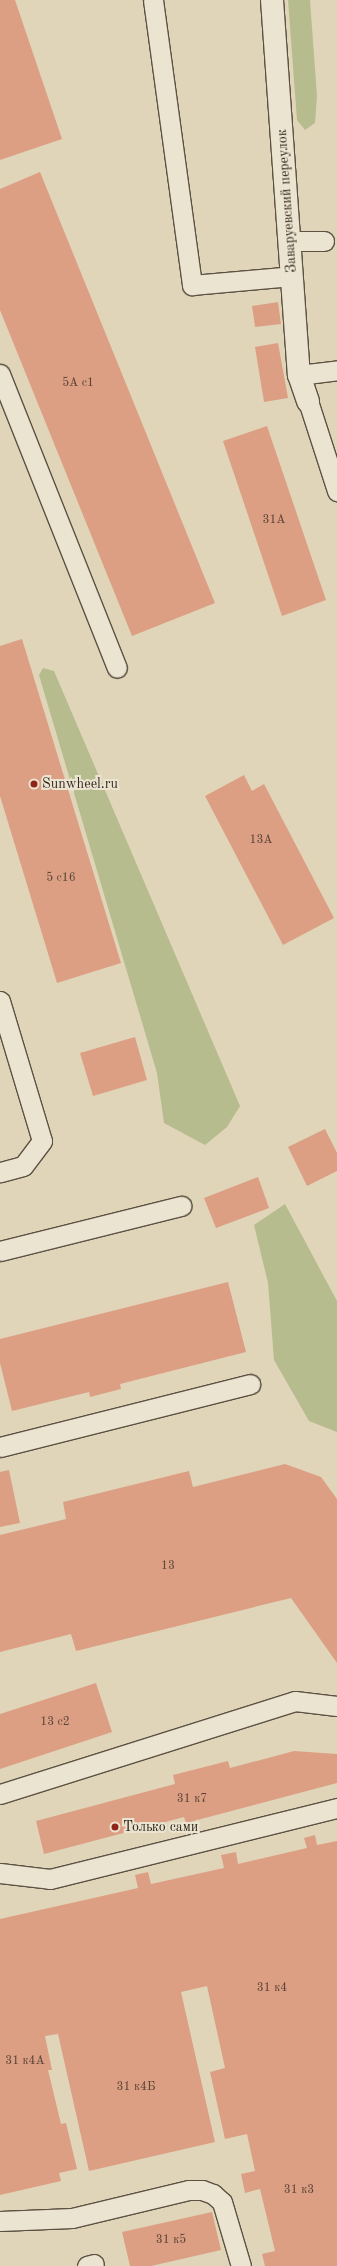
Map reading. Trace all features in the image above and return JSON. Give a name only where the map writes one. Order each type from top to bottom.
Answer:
[{"type":"street","name":"Заваруевский переулок","points":[[272,0],[299,375],[308,401]]},
{"type":"lane","points":[[153,0],[192,285],[292,276]]},
{"type":"lane","points":[[290,242],[324,241]]},
{"type":"lane","points":[[299,375],[337,370]]},
{"type":"lane","points":[[0,374],[117,668]]},
{"type":"lane","points":[[308,401],[337,491]]},
{"type":"lane","points":[[0,1001],[42,1140],[22,1166],[0,1172]]},
{"type":"lane","points":[[0,1251],[181,1206]]},
{"type":"lane","points":[[0,1447],[250,1384]]},
{"type":"lane","points":[[0,1794],[295,1702],[337,1706]]},
{"type":"lane","points":[[0,1873],[50,1879],[337,1808]]},
{"type":"lane","points":[[0,2221],[72,2218],[190,2190],[202,2190],[213,2194],[222,2202],[241,2266]]},
{"type":"green space","points":[[288,0],[310,0],[317,96],[315,123],[305,130],[297,120]]},
{"type":"green space","points":[[43,668],[54,671],[240,1106],[227,1127],[205,1145],[164,1123],[157,1073],[39,675]]},
{"type":"green space","points":[[285,1204],[337,1301],[337,1432],[309,1421],[274,1360],[268,1283],[254,1225]]},
{"type":"building","points":[[0,0],[15,0],[62,139],[0,160]]},
{"type":"building","points":[[40,172],[215,603],[132,636],[0,310],[0,189]]},
{"type":"building","points":[[278,302],[281,324],[255,327],[252,306]]},
{"type":"building","points":[[278,343],[288,398],[264,402],[255,347]]},
{"type":"building","points":[[267,426],[326,600],[282,616],[223,441]]},
{"type":"building","points":[[22,639],[121,963],[57,983],[0,796],[0,646]]},
{"type":"building","points":[[244,775],[252,791],[264,784],[334,918],[283,945],[205,796]]},
{"type":"building","points":[[135,1037],[147,1080],[93,1096],[80,1053]]},
{"type":"building","points":[[325,1129],[337,1153],[337,1171],[307,1186],[288,1147]]},
{"type":"building","points":[[258,1177],[269,1208],[216,1228],[204,1198]]},
{"type":"building","points":[[228,1282],[246,1352],[120,1384],[121,1389],[90,1397],[89,1392],[12,1411],[0,1363],[0,1339]]},
{"type":"building","points":[[285,1464],[321,1477],[337,1499],[337,1663],[291,1598],[76,1651],[71,1634],[0,1652],[0,1535],[66,1519],[63,1502],[189,1471],[193,1487]]},
{"type":"building","points":[[9,1470],[20,1523],[0,1527],[0,1472]]},
{"type":"building","points":[[96,1683],[112,1732],[0,1769],[0,1714]]},
{"type":"building","points":[[294,1751],[337,1754],[337,1783],[186,1823],[184,1817],[44,1854],[36,1821],[175,1784],[173,1775],[228,1761],[230,1768]]},
{"type":"building","points":[[315,1835],[317,1845],[337,1841],[337,2266],[265,2266],[262,2254],[275,2251],[260,2189],[245,2193],[241,2174],[255,2171],[247,2134],[225,2139],[210,2072],[225,2068],[207,1986],[181,1992],[215,2142],[89,2171],[58,2034],[45,2036],[52,2070],[48,2070],[61,2124],[66,2123],[77,2169],[59,2173],[61,2181],[0,2195],[0,1919],[138,1888],[135,1875],[148,1872],[151,1884],[224,1868],[221,1855],[236,1852],[238,1864],[307,1848],[304,1838]]},
{"type":"building","points":[[212,2212],[221,2250],[151,2266],[130,2266],[122,2232]]},
{"type":"place","name":"Sunwheel.ru","points":[[34,784]]},
{"type":"place","name":"Только сами","points":[[115,1827]]}]
